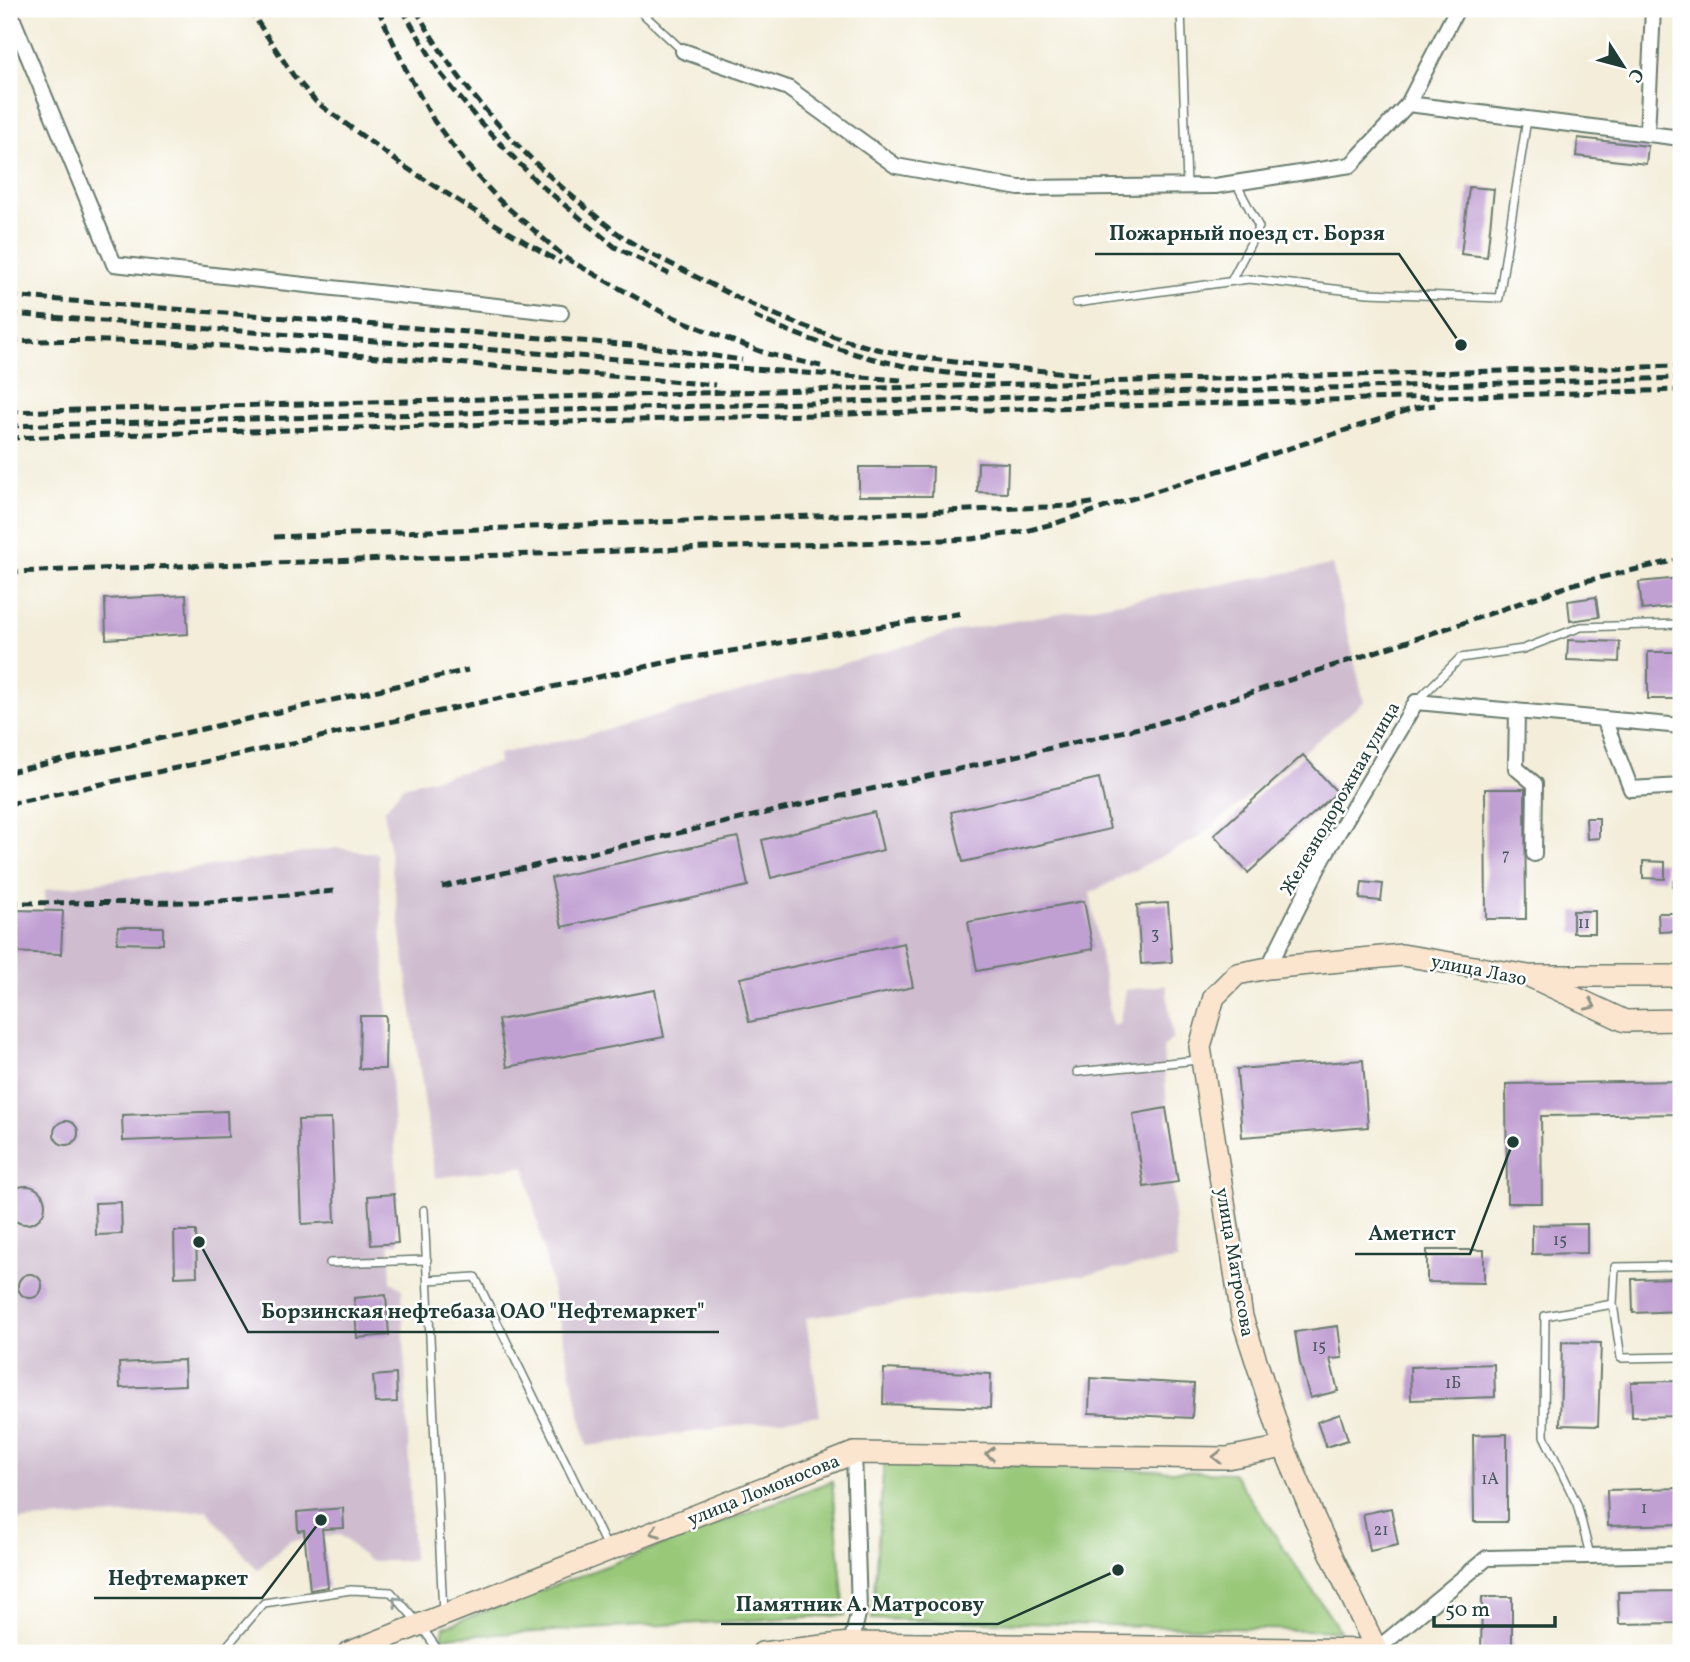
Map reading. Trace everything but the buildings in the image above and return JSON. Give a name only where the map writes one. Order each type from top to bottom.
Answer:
[{"type":"street","points":[[683,51],[788,88],[896,166],[1019,188],[1187,187],[1236,183],[1351,165],[1409,104],[1457,9]]},
{"type":"street","points":[[1647,134],[1653,9]]},
{"type":"street","points":[[9,10],[114,264],[561,313]]},
{"type":"street","points":[[1409,104],[1681,138]]},
{"type":"street","name":"Железнодорожная улица","points":[[1268,968],[1324,858],[1416,702],[1681,726]]},
{"type":"street","points":[[1517,711],[1516,768],[1535,785],[1534,854]]},
{"type":"street","points":[[1604,719],[1631,789],[1681,786]]},
{"type":"street","name":"улица Лазо","points":[[1268,968],[1402,954],[1529,976],[1625,1021],[1681,1020]]},
{"type":"street","name":"улица Матросова","points":[[1268,968],[1237,974],[1214,996],[1200,1047],[1242,1317],[1284,1447],[1377,1651]]},
{"type":"street","points":[[1529,976],[1681,976]]},
{"type":"street","name":"улица Ломоносова","points":[[348,1653],[854,1452],[1227,1458],[1284,1447]]},
{"type":"street","points":[[850,1648],[859,1610],[854,1452]]},
{"type":"street","points":[[762,1653],[850,1648],[1377,1651],[1487,1558],[1681,1554]]},
{"type":"lane","points":[[638,9],[683,51]]},
{"type":"lane","points":[[1181,9],[1187,187]]},
{"type":"lane","points":[[1076,303],[1249,279],[1368,293],[1499,298],[1527,119]]},
{"type":"lane","points":[[1231,281],[1259,227],[1236,183]]},
{"type":"lane","points":[[1416,702],[1460,658],[1523,649],[1581,627],[1681,624]]},
{"type":"lane","points":[[1077,1072],[1202,1060]]},
{"type":"lane","points":[[424,1210],[443,1617]]},
{"type":"lane","points":[[330,1263],[427,1260]]},
{"type":"lane","points":[[1681,1266],[1615,1267],[1613,1304],[1620,1358],[1681,1357]]},
{"type":"lane","points":[[428,1280],[475,1277],[609,1551]]},
{"type":"lane","points":[[1591,1556],[1577,1504],[1544,1436],[1545,1316],[1613,1304]]},
{"type":"lane","points":[[221,1653],[264,1602],[351,1590],[391,1592],[440,1653]]},
{"type":"shaded area","points":[[1332,565],[1364,702],[1198,838],[1090,893],[1112,1025],[1119,1024],[1126,990],[1166,985],[1173,1038],[1163,1047],[1177,1260],[806,1318],[820,1415],[587,1446],[525,1166],[435,1178],[384,811],[403,786],[499,763],[498,754],[579,737],[963,630]]},
{"type":"shaded area","points":[[337,848],[378,854],[398,1199],[388,1203],[391,1282],[402,1289],[413,1561],[369,1561],[340,1535],[290,1541],[257,1570],[207,1510],[9,1521],[9,917],[44,914],[45,890]]},
{"type":"green space","points":[[884,1461],[1233,1473],[1340,1631],[872,1619]]},
{"type":"green space","points":[[832,1481],[845,1615],[442,1637],[444,1627]]},
{"type":"railway","points":[[249,9],[293,75],[316,102],[402,165],[561,263]]},
{"type":"railway","points":[[378,9],[407,72],[434,121],[467,165],[499,200],[567,259],[662,312],[709,332],[768,354],[825,367]]},
{"type":"railway","points":[[402,9],[441,74],[477,119],[536,181],[615,247],[669,274]]},
{"type":"railway","points":[[416,9],[456,73],[506,132],[590,211],[620,235],[652,254],[790,321],[873,348],[925,358],[1090,375]]},
{"type":"railway","points":[[9,296],[645,346],[742,360]]},
{"type":"railway","points":[[9,314],[901,380]]},
{"type":"railway","points":[[754,316],[811,340],[871,358],[932,371],[993,377]]},
{"type":"railway","points":[[9,342],[132,341],[215,345],[715,385]]},
{"type":"railway","points":[[9,412],[1681,366]]},
{"type":"railway","points":[[9,426],[1681,378]]},
{"type":"railway","points":[[9,438],[1681,390]]},
{"type":"railway","points":[[9,572],[972,539],[1026,531],[1056,523],[1415,408],[1435,405]]},
{"type":"railway","points":[[274,537],[1072,506],[1097,502]]},
{"type":"railway","points":[[442,887],[1156,724],[1577,583],[1681,559]]},
{"type":"railway","points":[[9,804],[682,659],[963,613]]},
{"type":"railway","points":[[9,772],[468,670]]},
{"type":"railway","points":[[9,903],[209,902],[334,891]]},
{"type":"place","name":"Пожарный поезд ст. Борзя","points":[[1461,345]]},
{"type":"place","name":"Аметист","points":[[1513,1142]]},
{"type":"place","name":"Борзинская нефтебаза ОАО \"Нефтемаркет\"","points":[[199,1242]]},
{"type":"place","name":"Нефтемаркет","points":[[321,1520]]},
{"type":"place","name":"Памятник А. Матросову","points":[[1118,1570]]}]
